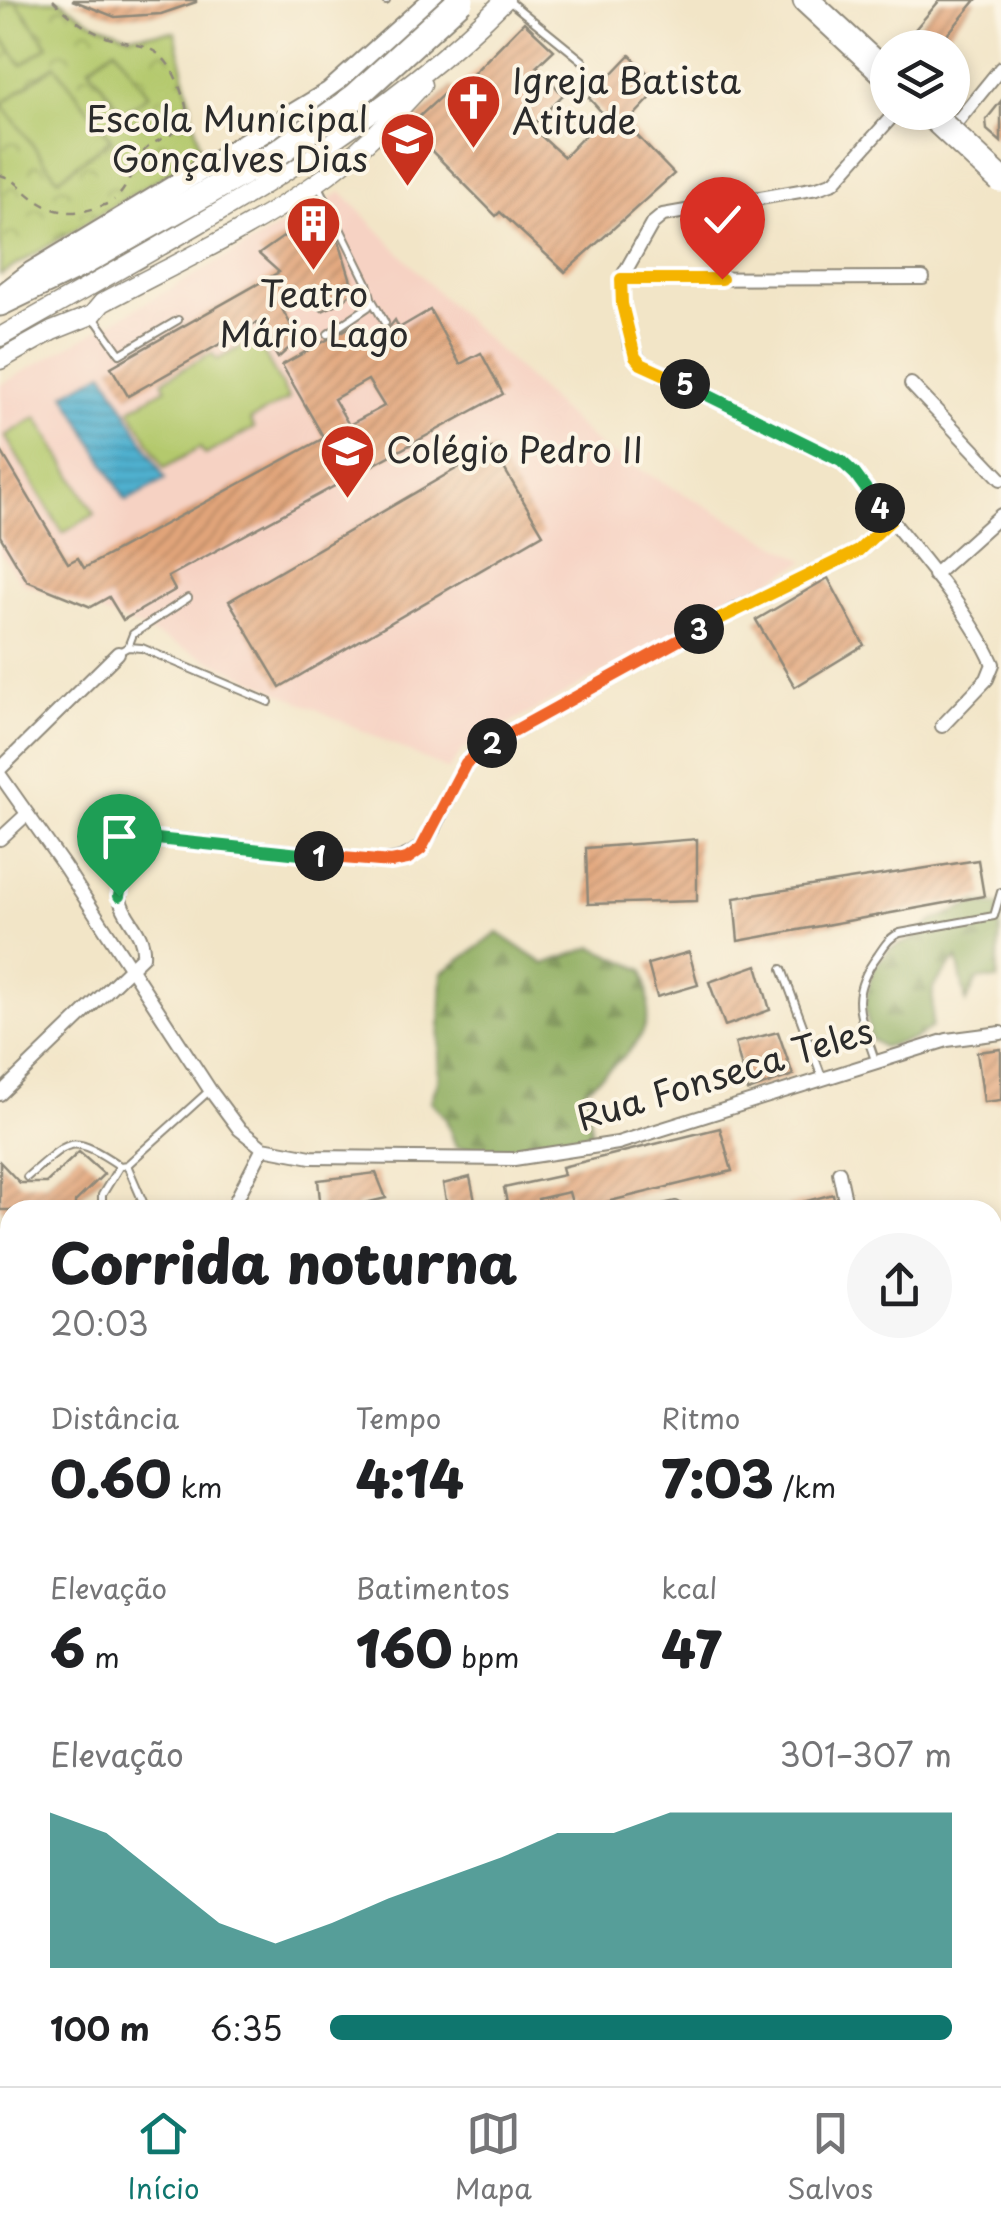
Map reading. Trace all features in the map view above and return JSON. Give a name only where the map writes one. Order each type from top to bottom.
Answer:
[{"type":"highway","points":[[0,300],[81,264],[279,152],[355,97],[461,0]]},
{"type":"highway","points":[[806,0],[870,59]]},
{"type":"highway","points":[[948,130],[1001,179]]},
{"type":"main road","points":[[0,300],[32,272],[330,92],[433,0]]},
{"type":"street","points":[[0,360],[52,331],[92,315],[102,303],[317,183],[374,136],[507,0]]},
{"type":"street","points":[[791,0],[870,72]]},
{"type":"street","points":[[0,337],[283,174],[456,48]]},
{"type":"street","points":[[943,139],[1001,68]]},
{"type":"street","points":[[880,130],[834,182],[663,216],[652,224],[621,279],[622,304],[630,345],[641,364],[841,461],[934,575],[985,646],[992,664],[987,680],[942,726]]},
{"type":"street","points":[[933,130],[1001,192]]},
{"type":"street","points":[[621,279],[923,278]]},
{"type":"street","points":[[910,384],[1001,479]]},
{"type":"street","points":[[934,575],[1001,515]]},
{"type":"street","points":[[0,1094],[143,956],[144,944],[119,896],[132,857],[147,844],[169,839],[374,862],[407,859],[421,849],[466,763],[475,754],[732,610],[858,551],[890,521]]},
{"type":"street","points":[[123,650],[0,772],[210,1090],[239,1129],[262,1148],[236,1200]]},
{"type":"street","points":[[0,839],[27,814]]},
{"type":"street","name":"Rua Fonseca Teles","points":[[262,1148],[311,1158],[514,1159],[618,1142],[948,1040],[1001,1034]]},
{"type":"street","points":[[839,1172],[845,1200]]},
{"type":"lane","points":[[507,0],[583,62]]},
{"type":"lane","points":[[317,183],[385,324]]},
{"type":"lane","points":[[328,334],[372,301]]},
{"type":"lane","points":[[92,315],[120,354],[178,320]]},
{"type":"lane","points":[[123,650],[133,634],[188,598]]},
{"type":"lane","points":[[123,650],[142,648],[269,702]]},
{"type":"lane","points":[[875,1062],[858,992],[868,966],[892,936],[900,932],[994,916],[1001,892]]},
{"type":"lane","points":[[782,969],[822,1079]]},
{"type":"lane","points":[[102,1200],[102,1194],[124,1165],[210,1090]]},
{"type":"lane","points":[[28,1177],[59,1150],[72,1143],[86,1144],[124,1165],[142,1200]]},
{"type":"path","points":[[0,175],[11,178],[52,211],[71,214],[99,208],[123,192],[135,163],[148,145],[177,130],[186,115],[174,70],[161,55],[142,44],[113,40],[86,28],[52,0]]},
{"type":"shaded area","name":"Colégio Pedro II","points":[[342,192],[441,296],[601,448],[806,561],[463,750],[448,770],[138,627],[22,583],[0,552],[0,385]]},
{"type":"green space","points":[[0,0],[60,0],[88,20],[128,35],[175,32],[201,153],[0,275]]},
{"type":"green space","points":[[15,0],[48,46],[22,65],[0,35],[0,10]]},
{"type":"green space","points":[[115,48],[149,95],[123,113],[89,67]]},
{"type":"green space","points":[[55,65],[111,139],[58,179],[2,104]]},
{"type":"green space","points":[[256,339],[289,399],[250,420],[254,428],[205,455],[200,448],[164,468],[130,409],[166,388],[162,381],[212,353],[217,360]]},
{"type":"green space","points":[[37,417],[95,514],[63,533],[5,436]]},
{"type":"green space","points":[[976,903],[1001,906],[997,980],[978,979],[966,1002],[957,958],[933,987],[932,1027],[914,1039],[882,1047],[870,1038],[865,1005],[872,970],[891,948],[910,941],[933,921]]},
{"type":"green space","points":[[498,933],[544,964],[593,947],[643,970],[648,993],[645,1027],[628,1052],[585,1090],[592,1136],[516,1154],[456,1147],[446,1119],[431,1101],[438,1081],[442,973]]},
{"type":"water","points":[[104,372],[165,479],[126,501],[65,394]]},
{"type":"building","points":[[72,0],[196,2],[161,14],[115,17]]},
{"type":"building","points":[[940,0],[976,0],[951,30],[914,30]]},
{"type":"building","points":[[524,22],[554,50],[537,66],[563,95],[531,127],[564,157],[604,115],[589,98],[630,55],[661,87],[626,124],[674,174],[565,272],[500,212],[496,216],[408,127],[452,86],[456,91]]},
{"type":"building","points":[[1001,101],[1001,142],[987,130],[986,120]]},
{"type":"building","points":[[325,214],[339,241],[354,291],[322,311],[305,296],[282,309],[299,339],[278,358],[257,323],[128,396],[111,367],[279,272],[259,254],[300,225]]},
{"type":"building","points":[[430,310],[460,364],[481,353],[503,394],[168,577],[175,590],[123,620],[109,597],[91,607],[27,581],[0,536],[0,449],[68,563],[78,558],[84,568],[324,438],[282,365],[354,325],[362,338],[380,328],[388,329],[395,320],[399,328]],"holes":[[[368,380],[384,406],[349,425],[334,399]]]},
{"type":"building","points":[[492,448],[543,534],[280,687],[229,601]]},
{"type":"building","points":[[828,578],[864,645],[795,687],[756,620]]},
{"type":"building","points":[[697,839],[697,901],[588,904],[586,848]]},
{"type":"building","points":[[978,860],[984,896],[738,941],[734,898]]},
{"type":"building","points":[[689,952],[698,985],[657,997],[648,964]]},
{"type":"building","points":[[757,965],[770,1010],[725,1026],[709,982]]},
{"type":"building","points":[[778,1032],[793,1075],[748,1091],[735,1043]]},
{"type":"building","points":[[1001,1049],[1001,1100],[984,1102],[977,1052]]},
{"type":"building","points":[[720,1128],[732,1171],[615,1200],[571,1200],[569,1192],[538,1200],[506,1200],[504,1188],[564,1175],[562,1167]]},
{"type":"building","points":[[79,1152],[104,1174],[77,1200],[0,1200],[0,1162],[20,1183],[46,1183]]},
{"type":"building","points":[[376,1173],[386,1198],[320,1200],[318,1180]]},
{"type":"building","points":[[470,1177],[475,1200],[446,1200],[443,1184]]},
{"type":"building","points":[[833,1194],[834,1200],[810,1200]]},
{"type":"place","name":"Igreja Batista Atitude","points":[[473,151]]},
{"type":"place","name":"Escola Municipal Gonçalves Dias","points":[[407,189]]},
{"type":"place","name":"Teatro Mário Lago","points":[[314,273]]},
{"type":"place","name":"Colégio Pedro II","points":[[347,500]]},
{"type":"route","points":[[119,896],[132,857],[138,848],[157,839],[374,862],[407,859],[421,849],[466,763],[475,754],[732,610],[858,551],[876,536],[890,521],[841,461],[641,364],[635,357],[622,304],[621,279],[722,279]]}]
